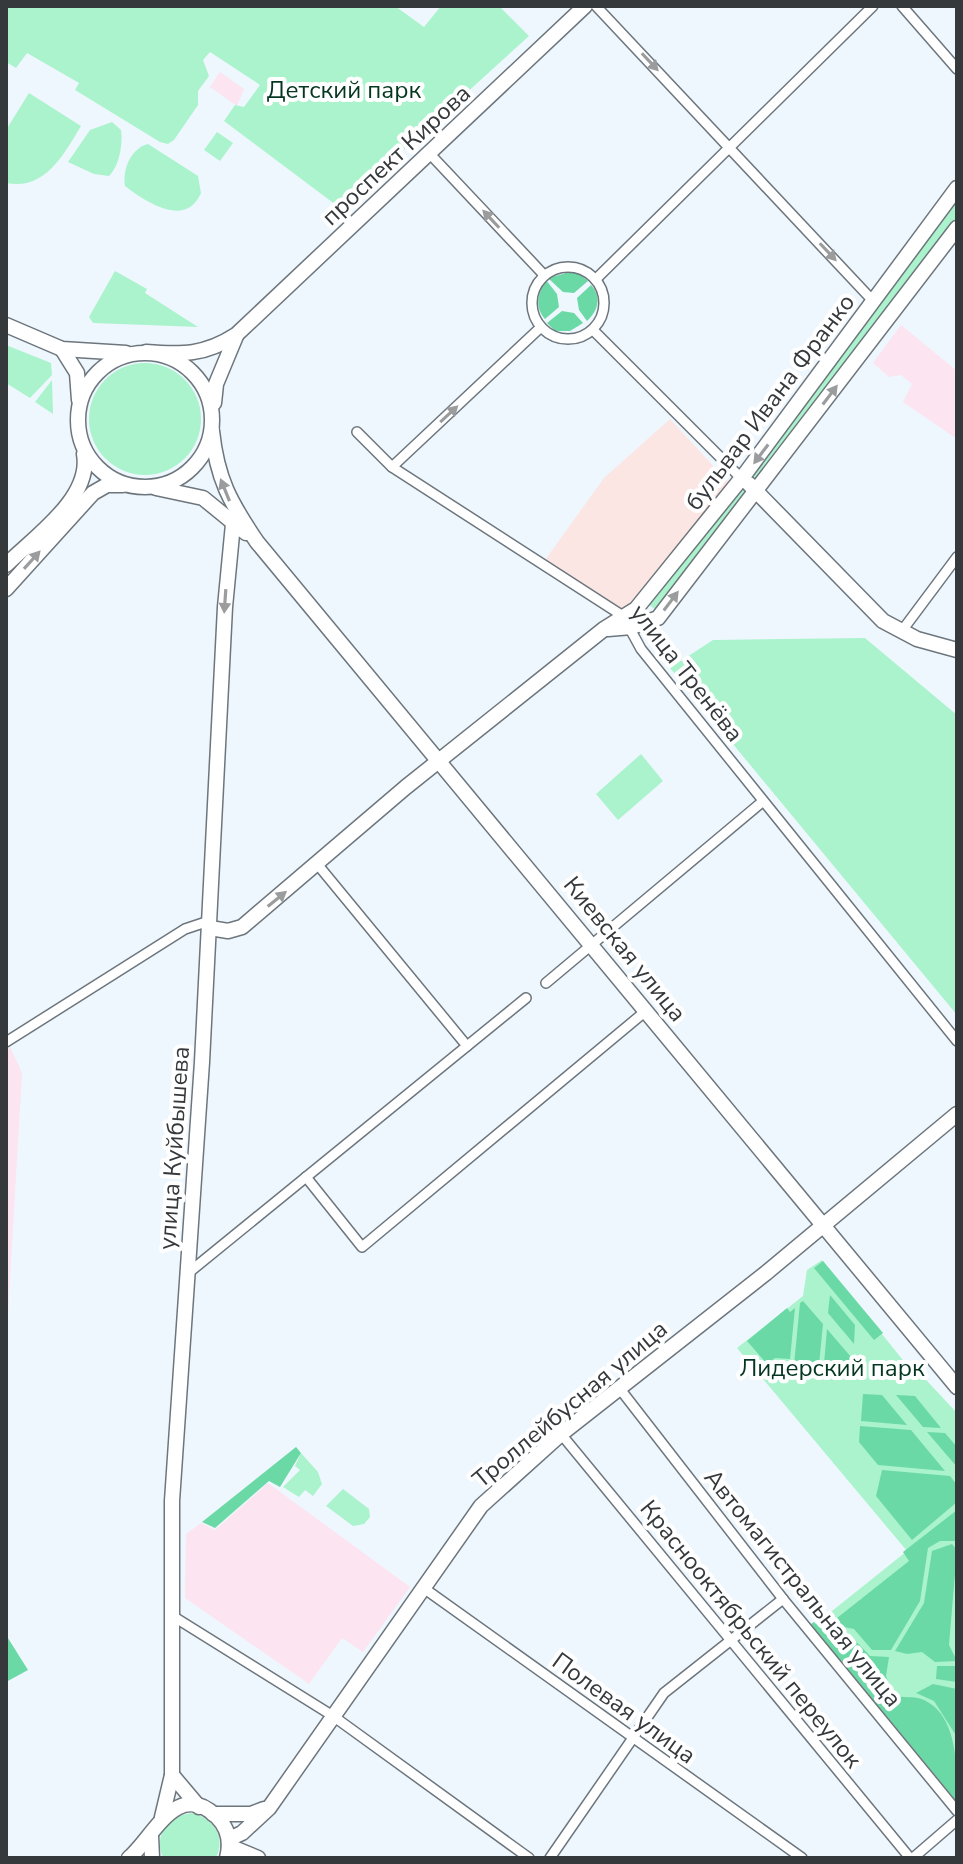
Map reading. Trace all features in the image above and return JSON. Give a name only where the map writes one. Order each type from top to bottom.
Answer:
[{"type":"main road","name":"проспект Кирова","points":[[236,335],[585,6]]},
{"type":"main road","name":"бульвар Ивана Франко","points":[[627,622],[742,479],[957,188]]},
{"type":"main road","name":"бульвар Ивана Франко","points":[[210,928],[237,931],[440,760],[604,629],[658,618],[957,228]]},
{"type":"main road","points":[[6,325],[62,349],[189,356],[216,348],[236,335]]},
{"type":"main road","points":[[6,589],[93,493],[107,485],[148,487],[183,476],[204,454],[212,427],[216,384],[236,335]]},
{"type":"main road","points":[[6,565],[59,512],[83,480],[85,458],[80,438],[77,373],[62,349]]},
{"type":"main road","points":[[79,404],[94,376],[105,365],[140,352],[174,359],[199,378],[212,406],[212,427]]},
{"type":"main road","name":"Киевская улица","points":[[212,427],[215,462],[226,496],[257,542],[957,1387]]},
{"type":"main road","points":[[80,438],[95,465],[131,485]]},
{"type":"main road","points":[[742,479],[883,621],[901,632],[957,650]]},
{"type":"main road","name":"Киевская улица","points":[[148,487],[203,498],[257,542]]},
{"type":"main road","name":"улица Куйбышева","points":[[129,1858],[151,1836],[162,1817],[172,1775],[172,1501],[210,928],[213,814],[226,591],[233,524]]},
{"type":"main road","name":"Троллейбусная улица","points":[[228,1848],[269,1808],[481,1506],[561,1434],[766,1273],[823,1222],[957,1114]]},
{"type":"main road","points":[[172,1775],[223,1825],[228,1848],[258,1858]]},
{"type":"main road","points":[[162,1817],[183,1806],[251,1814],[269,1808]]},
{"type":"main road","points":[[151,1836],[152,1858]]},
{"type":"street","points":[[596,6],[874,302]]},
{"type":"street","points":[[596,279],[873,6]]},
{"type":"street","points":[[902,6],[957,69]]},
{"type":"street","points":[[430,154],[544,275]]},
{"type":"street","points":[[571,266],[585,270],[596,279],[603,291],[605,305],[593,330],[580,338],[566,339],[541,327],[534,315],[532,301],[535,287],[544,275],[557,268],[571,266]]},
{"type":"street","points":[[392,467],[541,327]]},
{"type":"street","points":[[593,330],[742,479]]},
{"type":"street","name":"улица Тренёва","points":[[357,432],[392,467],[627,622],[641,649],[957,1041]]},
{"type":"street","points":[[901,632],[957,557]]},
{"type":"street","points":[[546,983],[762,802]]},
{"type":"street","points":[[318,865],[467,1046]]},
{"type":"street","points":[[6,1042],[185,929],[203,923],[210,928]]},
{"type":"street","points":[[187,1274],[526,998]]},
{"type":"street","points":[[306,1177],[362,1247],[647,1010]]},
{"type":"street","name":"Автомагистральная улица","points":[[620,1389],[783,1599],[957,1811]]},
{"type":"street","name":"Краснооктябрьский переулок","points":[[561,1434],[911,1858]]},
{"type":"street","name":"Полевая улица","points":[[425,1589],[802,1858]]},
{"type":"street","points":[[550,1858],[664,1693],[783,1599]]},
{"type":"street","points":[[171,1614],[333,1716],[529,1858]]},
{"type":"street","points":[[911,1858],[957,1820]]},
{"type":"shaded area","points":[[220,72],[244,89],[237,106],[210,87]]},
{"type":"shaded area","points":[[901,325],[957,371],[957,439],[903,402],[912,384],[901,375],[889,377],[873,363]]},
{"type":"shaded area","points":[[670,419],[730,484],[624,613],[545,560],[604,478]]},
{"type":"shaded area","points":[[10,1047],[22,1073],[6,1349],[6,1050]]},
{"type":"shaded area","points":[[268,1483],[410,1587],[363,1652],[342,1638],[309,1684],[185,1598],[186,1534],[201,1523],[215,1530]]},
{"type":"green space","name":"Детский парк","points":[[6,6],[395,6],[424,27],[441,6],[499,6],[529,36],[340,208],[224,121],[235,105],[244,107],[260,85],[210,52],[203,60],[209,76],[198,91],[198,105],[168,144],[75,90],[79,83],[27,53],[16,68],[6,62]]},
{"type":"green space","points":[[29,93],[81,126],[60,158],[42,176],[20,184],[6,183],[6,130]]},
{"type":"green space","points":[[112,122],[121,130],[121,142],[118,161],[109,176],[94,174],[68,162],[90,130]]},
{"type":"green space","points":[[217,132],[233,143],[220,161],[204,150]]},
{"type":"green space","points":[[148,144],[198,176],[201,193],[186,209],[176,211],[155,205],[125,186],[129,160],[137,150]]},
{"type":"green space","points":[[957,196],[957,221],[754,486],[747,479]]},
{"type":"green space","points":[[115,271],[147,289],[145,293],[198,327],[93,323],[89,317]]},
{"type":"green space","points":[[570,272],[580,274],[588,281],[574,293],[563,292],[548,278]]},
{"type":"green space","points":[[546,280],[557,294],[559,307],[545,319],[539,310],[538,300]]},
{"type":"green space","points":[[591,285],[597,294],[597,304],[587,321],[579,310],[577,298]]},
{"type":"green space","points":[[562,311],[574,313],[583,323],[570,331],[555,331],[547,323]]},
{"type":"green space","points":[[6,345],[51,363],[52,375],[30,398],[6,383]]},
{"type":"green space","points":[[145,363],[166,367],[185,379],[197,398],[201,419],[197,440],[185,459],[166,471],[145,475],[124,471],[105,459],[93,440],[89,419],[93,398],[105,379],[124,367]]},
{"type":"green space","points":[[52,380],[53,414],[35,402]]},
{"type":"green space","points":[[743,483],[751,490],[658,611],[646,603]]},
{"type":"green space","points":[[865,638],[957,715],[957,1015],[670,668],[713,640]]},
{"type":"green space","points":[[641,754],[663,781],[618,820],[596,794]]},
{"type":"green space","name":"Лидерский парк","points":[[822,1260],[911,1370],[915,1368],[957,1413],[957,1800],[812,1627],[907,1551],[737,1348],[803,1296],[807,1270]]},
{"type":"green space","points":[[823,1261],[883,1333],[874,1340],[814,1268]]},
{"type":"green space","points":[[830,1295],[855,1325],[854,1344],[828,1313]]},
{"type":"green space","points":[[803,1301],[823,1324],[818,1375],[801,1373],[794,1365],[800,1303]]},
{"type":"green space","points":[[787,1308],[790,1312],[795,1308],[790,1359],[775,1358],[767,1364],[747,1341]]},
{"type":"green space","points":[[827,1329],[851,1357],[849,1377],[823,1375]]},
{"type":"green space","points":[[863,1394],[882,1395],[907,1425],[861,1421]]},
{"type":"green space","points":[[896,1395],[915,1396],[941,1428],[923,1427]]},
{"type":"green space","points":[[860,1426],[911,1430],[945,1471],[878,1465],[859,1442]]},
{"type":"green space","points":[[927,1432],[945,1433],[957,1447],[957,1467]]},
{"type":"green space","points":[[296,1447],[301,1453],[280,1487],[269,1481],[215,1528],[202,1522]]},
{"type":"green space","points":[[301,1453],[318,1472],[322,1484],[313,1496],[305,1490],[299,1497],[283,1487],[300,1470],[295,1466]]},
{"type":"green space","points":[[882,1470],[950,1476],[957,1485],[957,1502],[912,1540],[876,1496]]},
{"type":"green space","points":[[343,1489],[369,1509],[370,1517],[364,1524],[353,1526],[326,1506]]},
{"type":"green space","points":[[957,1510],[957,1541],[940,1541],[928,1548],[920,1601],[891,1650],[872,1650],[854,1629],[823,1623],[819,1618],[825,1614],[832,1622],[909,1561],[903,1552]]},
{"type":"green space","points":[[952,1544],[957,1550],[949,1645],[957,1661],[935,1662],[922,1652],[907,1654],[895,1651],[924,1603],[932,1551]]},
{"type":"green space","points":[[814,1622],[820,1628],[850,1635],[870,1656],[889,1657],[886,1676],[893,1695],[924,1700],[944,1718],[954,1745],[957,1802],[811,1624]]},
{"type":"green space","points":[[6,1635],[28,1670],[6,1682]]},
{"type":"green space","points":[[937,1666],[957,1666],[957,1682],[936,1679]]},
{"type":"green space","points":[[933,1684],[957,1689],[957,1737],[934,1701],[916,1693]]},
{"type":"green space","points":[[193,1813],[207,1820],[216,1830],[220,1843],[216,1858],[163,1858],[160,1841],[165,1827],[176,1818]]}]
